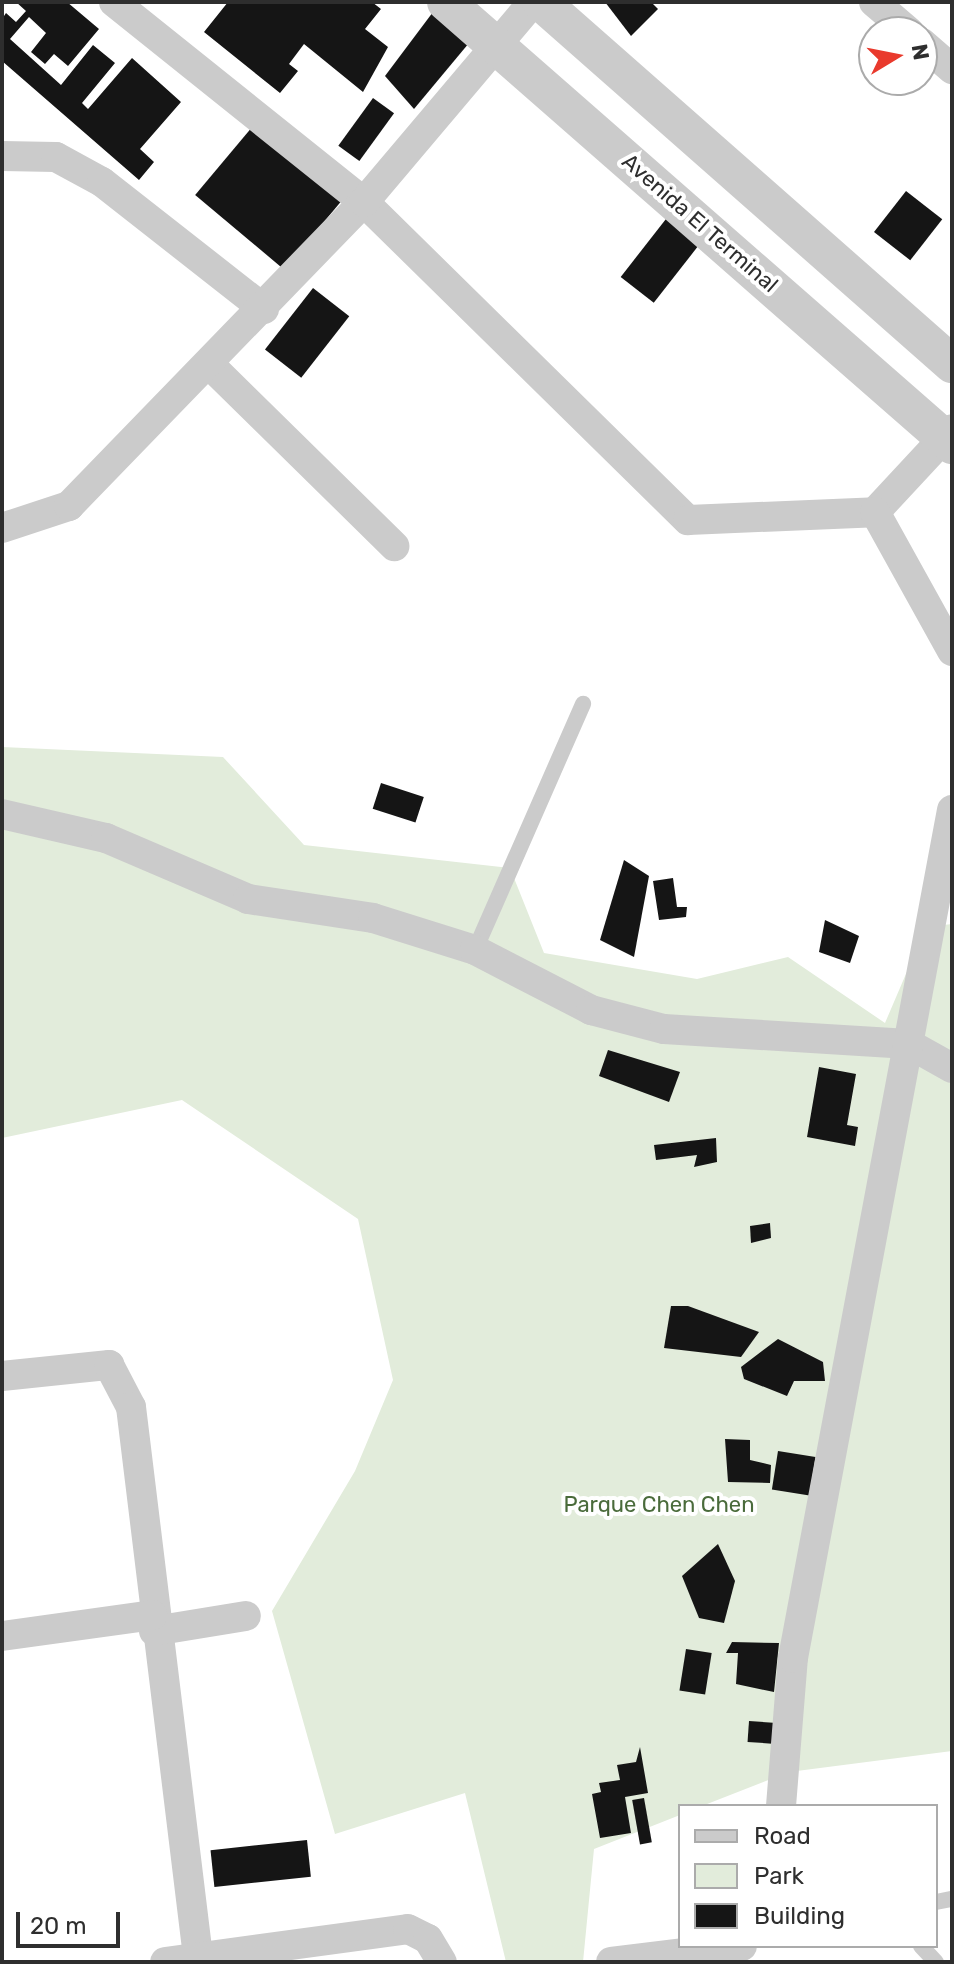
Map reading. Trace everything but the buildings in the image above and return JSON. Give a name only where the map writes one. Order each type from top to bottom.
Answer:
[{"type":"street","points":[[114,2],[364,202],[676,513],[709,524],[875,512],[949,437]]},
{"type":"street","name":"Avenida El Terminal","points":[[446,2],[949,437]]},
{"type":"street","points":[[2,528],[69,506],[264,309],[364,202],[533,2]]},
{"type":"street","points":[[541,2],[952,364]]},
{"type":"street","points":[[874,2],[890,16]]},
{"type":"street","points":[[2,156],[56,157],[102,182],[264,309]]},
{"type":"street","points":[[209,364],[394,546]]},
{"type":"street","points":[[875,512],[952,651]]},
{"type":"street","points":[[781,1804],[793,1658],[952,810]]},
{"type":"street","points":[[2,814],[106,838],[248,899],[373,918],[475,950],[591,1010],[664,1029],[909,1044],[952,1068]]},
{"type":"street","points":[[2,1376],[92,1362],[109,1365],[123,1384],[198,1957]]},
{"type":"street","points":[[2,1636],[246,1616]]},
{"type":"street","points":[[165,1962],[408,1929],[428,1939],[442,1962]]},
{"type":"street","points":[[611,1962],[726,1948]]},
{"type":"lane","points":[[475,950],[583,704]]},
{"type":"green space","name":"Parque Chen Chen","points":[[2,747],[223,757],[304,845],[510,868],[544,953],[697,979],[788,957],[885,1023],[926,927],[952,924],[952,1751],[789,1772],[707,1804],[678,1804],[678,1816],[594,1849],[583,1962],[506,1962],[465,1793],[335,1834],[272,1611],[355,1471],[393,1380],[358,1219],[182,1100],[2,1138]]}]
